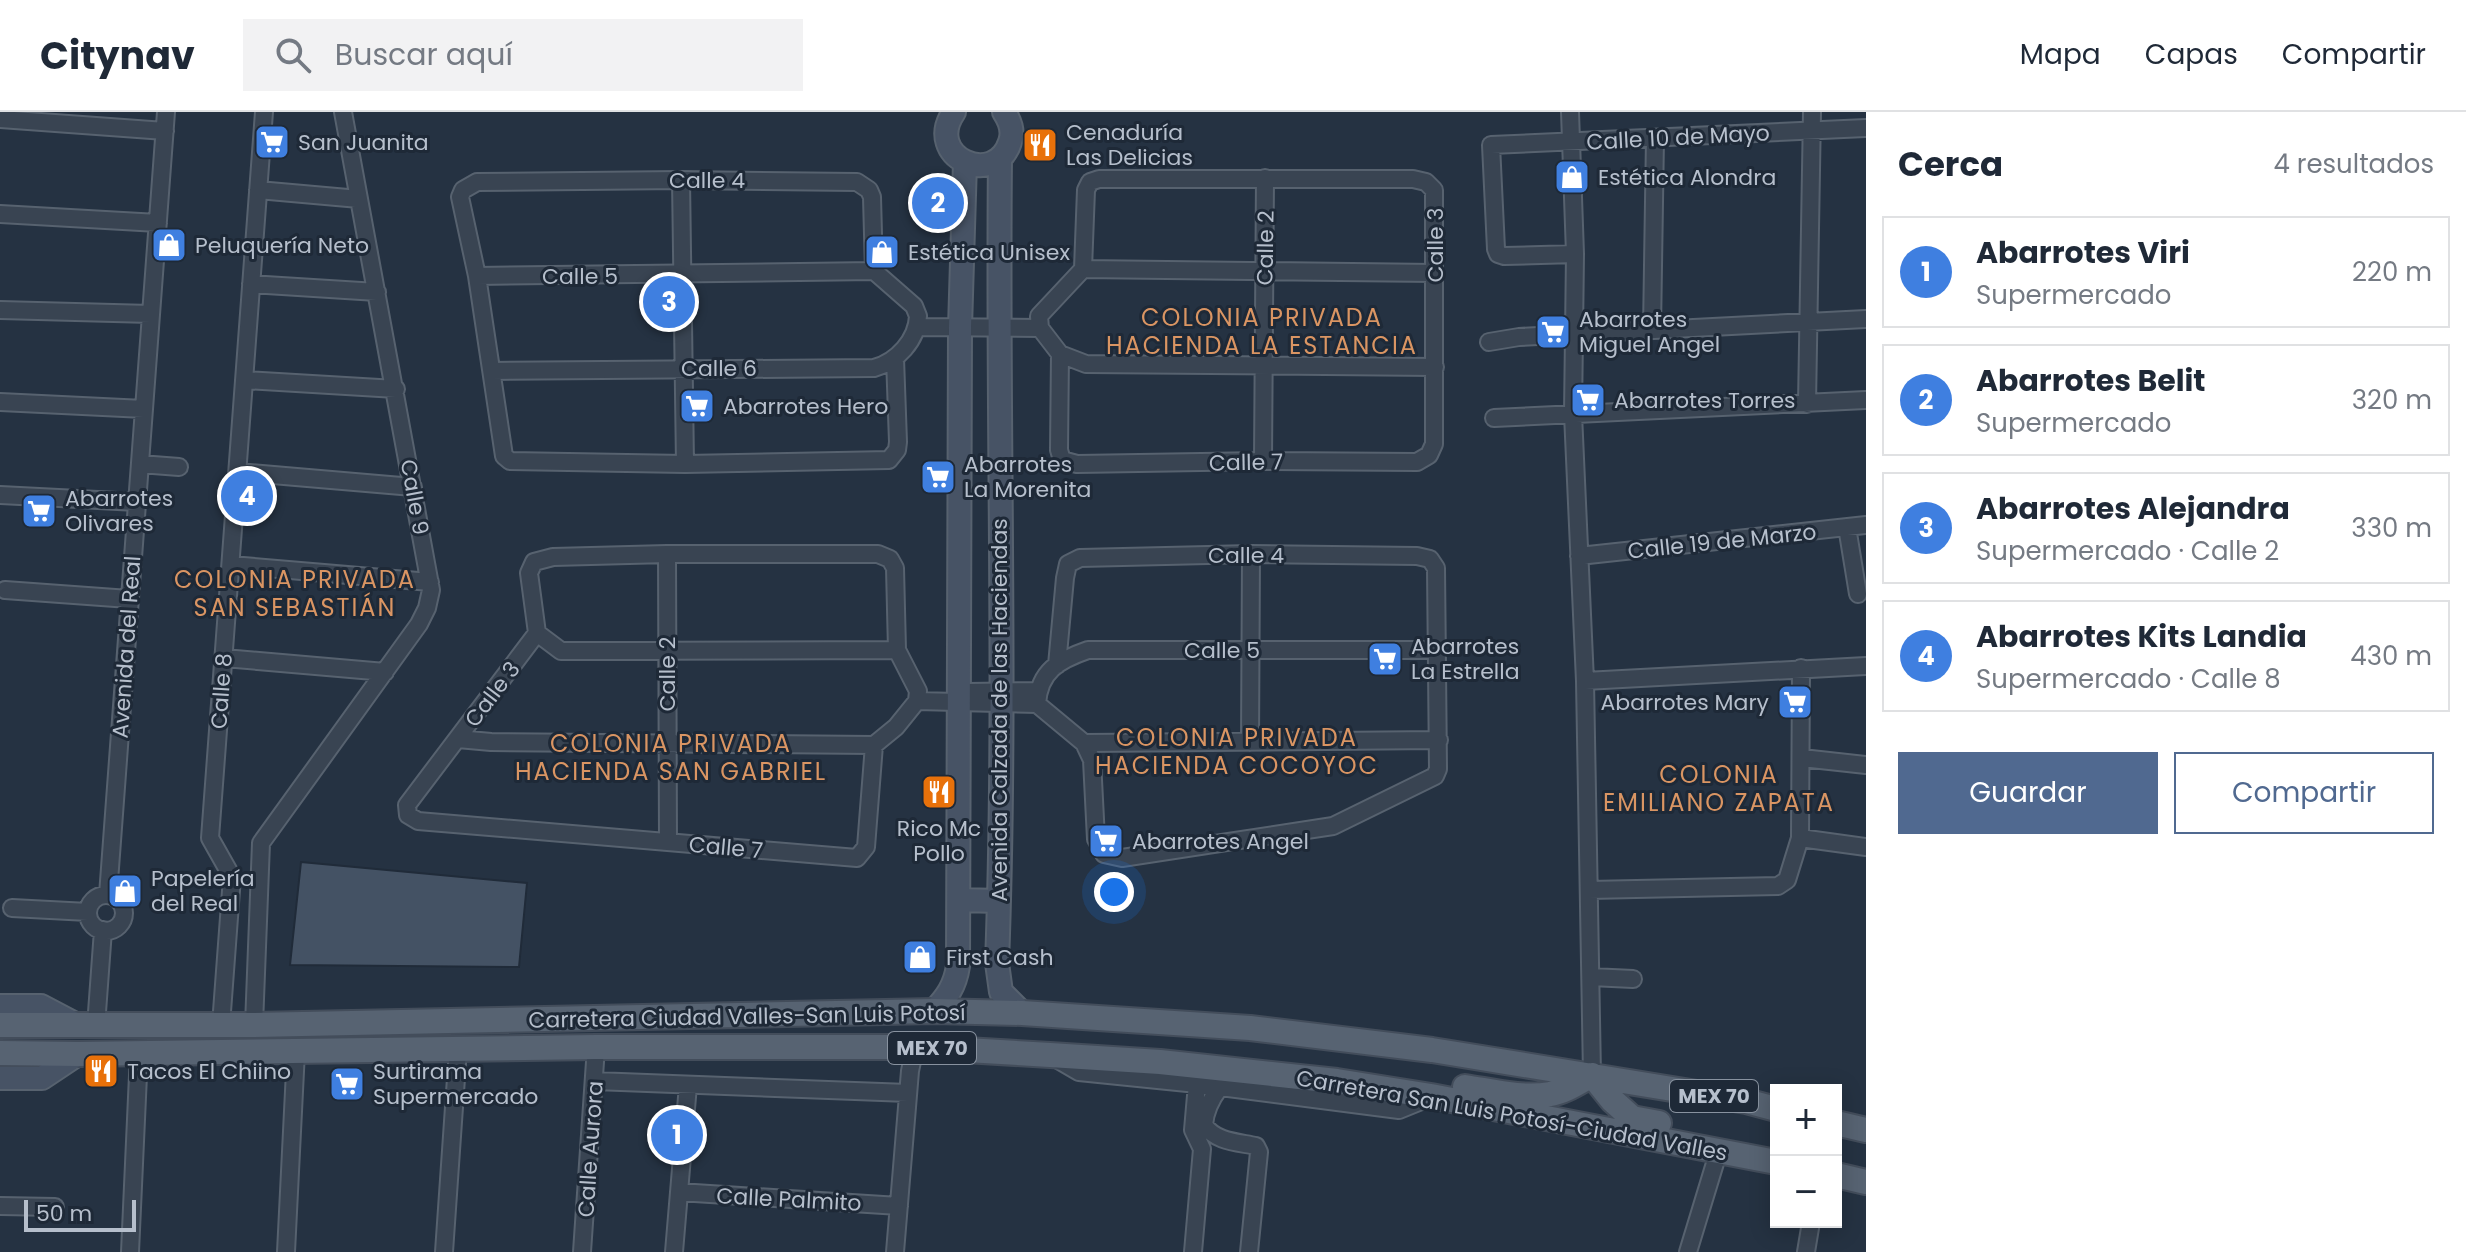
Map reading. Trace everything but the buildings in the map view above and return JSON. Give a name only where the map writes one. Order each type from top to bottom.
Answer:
[{"type":"main road","name":"Carretera Ciudad Valles-San Luis Potosí","points":[[1,1010],[87,1026],[934,1011],[1022,1013],[1250,1028],[1432,1050],[1770,1108]]},
{"type":"main road","name":"Carretera San Luis Potosí-Ciudad Valles","points":[[0,1053],[915,1047],[1050,1055],[1160,1062],[1337,1081],[1770,1161]]},
{"type":"main road","points":[[1337,1081],[1362,1074],[1516,1094],[1549,1095],[1592,1075],[1632,1118],[1733,1137],[1770,1152]]},
{"type":"main road","points":[[1842,1124],[1866,1130]]},
{"type":"main road","points":[[1842,1176],[1866,1182]]},
{"type":"street","name":"Avenida del Real","points":[[103,930],[115,928],[124,918],[119,900],[108,895],[166,112]]},
{"type":"street","name":"Calle 8","points":[[232,877],[210,838],[264,112]]},
{"type":"street","name":"Calle 9","points":[[254,1025],[261,843],[419,624],[431,590],[343,112]]},
{"type":"street","points":[[954,112],[948,121],[946,137],[952,152],[965,162],[983,165],[1000,158]]},
{"type":"street","name":"Avenida Calzada de las Haciendas","points":[[1004,112],[1012,137],[1000,158],[1001,698],[997,963],[1001,992],[1022,1013]]},
{"type":"street","points":[[1570,112],[1575,254],[1573,414],[1585,681],[1592,1075]]},
{"type":"street","points":[[1807,404],[1812,112]]},
{"type":"street","points":[[0,119],[165,131]]},
{"type":"street","name":"Calle 10 de Mayo","points":[[1575,254],[1498,254],[1491,145],[1866,128]]},
{"type":"street","points":[[1652,330],[1655,138]]},
{"type":"street","name":"Avenida Calzada de las Haciendas","points":[[934,1011],[956,982],[958,966],[961,323],[965,162]]},
{"type":"street","points":[[918,321],[1040,322],[1083,269],[1086,190],[1090,182],[1099,179],[1265,178]]},
{"type":"street","name":"Calle 3","points":[[1265,178],[1413,179],[1426,182],[1434,190],[1434,444],[1429,455]]},
{"type":"street","name":"Calle 2","points":[[1263,461],[1265,178]]},
{"type":"street","points":[[681,180],[685,464]]},
{"type":"street","name":"Calle 4","points":[[477,276],[460,197],[463,190],[477,182],[681,180],[850,182],[864,185],[872,197],[874,271]]},
{"type":"street","points":[[258,190],[359,199]]},
{"type":"street","points":[[0,214],[158,223]]},
{"type":"street","points":[[1083,269],[1435,273]]},
{"type":"street","points":[[477,276],[504,456],[520,463],[685,464],[889,460],[897,450],[898,442],[895,358],[906,346],[918,321],[914,306],[874,271]]},
{"type":"street","name":"Calle 5","points":[[477,276],[874,271]]},
{"type":"street","points":[[251,284],[377,292]]},
{"type":"street","points":[[0,310],[151,314]]},
{"type":"street","points":[[1489,342],[1519,337],[1866,319]]},
{"type":"street","points":[[1040,322],[1060,354],[1086,364],[1435,367]]},
{"type":"street","name":"Calle 7","points":[[1060,354],[1059,450],[1062,460],[1077,464],[1417,462],[1429,455]]},
{"type":"street","name":"Calle 6","points":[[492,371],[874,368],[895,358]]},
{"type":"street","points":[[244,380],[396,389]]},
{"type":"street","points":[[1494,418],[1866,400]]},
{"type":"street","points":[[0,402],[144,409]]},
{"type":"street","points":[[140,464],[179,467]]},
{"type":"street","points":[[238,472],[413,487]]},
{"type":"street","points":[[0,495],[137,502]]},
{"type":"street","name":"Calle 19 de Marzo","points":[[1579,556],[1866,525]]},
{"type":"street","points":[[1847,527],[1858,594]]},
{"type":"street","name":"Calle 2","points":[[667,554],[668,842]]},
{"type":"street","points":[[897,650],[561,651],[537,633],[529,573],[534,562],[553,557],[878,554],[890,559],[895,568],[897,650],[918,696]]},
{"type":"street","points":[[1250,742],[1251,554]]},
{"type":"street","name":"Calle 4","points":[[1057,665],[1068,564],[1080,558],[1251,554],[1417,556],[1430,559],[1436,568],[1436,650]]},
{"type":"street","points":[[231,565],[430,582]]},
{"type":"street","points":[[5,590],[129,599]]},
{"type":"street","name":"Calle 3","points":[[408,815],[407,805],[537,633]]},
{"type":"street","name":"Calle 5","points":[[1057,665],[1088,650],[1436,650]]},
{"type":"street","points":[[918,696],[1037,698],[1084,743],[1092,760],[1096,839],[1104,854],[1122,858],[1333,826],[1435,776],[1439,740],[1436,650]]},
{"type":"street","points":[[224,658],[385,672]]},
{"type":"street","points":[[1037,698],[1042,681],[1057,665]]},
{"type":"street","points":[[1585,681],[1866,666]]},
{"type":"street","points":[[1589,890],[1778,886],[1787,880],[1800,838],[1801,668]]},
{"type":"street","points":[[458,739],[491,742],[874,745],[896,727],[918,696]]},
{"type":"street","points":[[1084,743],[1439,740]]},
{"type":"street","name":"Calle 7","points":[[408,815],[418,821],[857,858],[866,847],[874,745]]},
{"type":"street","points":[[1802,758],[1866,765]]},
{"type":"street","points":[[1800,838],[1866,847]]},
{"type":"street","points":[[221,1025],[232,877],[259,880]]},
{"type":"street","points":[[87,1026],[103,930],[94,926],[88,912],[96,898],[108,895]]},
{"type":"street","points":[[959,900],[999,901]]},
{"type":"street","points":[[12,908],[88,912]]},
{"type":"street","points":[[1591,977],[1633,979]]},
{"type":"street","name":"Calle Aurora","points":[[582,1252],[596,1047]]},
{"type":"street","points":[[895,1252],[908,1093],[915,1047]]},
{"type":"street","points":[[444,1252],[458,1049]]},
{"type":"street","points":[[286,1252],[296,1051]]},
{"type":"street","points":[[130,1252],[139,1053]]},
{"type":"street","points":[[0,1078],[42,1078],[78,1054]]},
{"type":"street","points":[[1050,1055],[1079,1072],[1399,1110],[1431,1096]]},
{"type":"street","points":[[595,1081],[908,1093]]},
{"type":"street","points":[[1193,1252],[1202,1149],[1193,1130],[1197,1084]]},
{"type":"street","points":[[674,1252],[688,1085]]},
{"type":"street","points":[[1220,1087],[1212,1098],[1204,1125],[1209,1133],[1219,1138],[1256,1146],[1259,1152],[1249,1252]]},
{"type":"street","points":[[1688,1252],[1719,1150]]},
{"type":"street","name":"Calle Palmito","points":[[679,1192],[899,1206]]},
{"type":"street","points":[[0,1206],[55,1207]]},
{"type":"street","points":[[1806,1252],[1810,1228]]},
{"type":"place","name":"San Juanita","points":[[272,142]]},
{"type":"place","name":"Cenaduría Las Delicias","points":[[1040,145]]},
{"type":"place","name":"Estética Alondra","points":[[1572,177]]},
{"type":"place","name":"Abarrotes Belit","points":[[938,203]]},
{"type":"place","name":"Peluquería Neto","points":[[169,245]]},
{"type":"place","name":"Estética Unisex","points":[[882,252]]},
{"type":"place","name":"Abarrotes Alejandra","points":[[669,302]]},
{"type":"place","name":"Abarrotes Miguel Angel","points":[[1553,332]]},
{"type":"place","name":"Abarrotes Torres","points":[[1588,400]]},
{"type":"place","name":"Abarrotes Hero","points":[[697,406]]},
{"type":"place","name":"Abarrotes La Morenita","points":[[938,477]]},
{"type":"place","name":"Abarrotes Kits Landia","points":[[247,496]]},
{"type":"place","name":"Abarrotes Olivares","points":[[39,511]]},
{"type":"place","name":"Abarrotes La Estrella","points":[[1385,659]]},
{"type":"place","name":"Abarrotes Mary","points":[[1795,702]]},
{"type":"place","name":"Rico Mc Pollo","points":[[939,792]]},
{"type":"place","name":"Abarrotes Angel","points":[[1106,841]]},
{"type":"place","name":"Papelería del Real","points":[[125,891]]},
{"type":"place","name":"First Cash","points":[[920,957]]},
{"type":"place","name":"Tacos El Chiino","points":[[101,1071]]},
{"type":"place","name":"Surtirama Supermercado","points":[[347,1084]]},
{"type":"place","name":"Abarrotes Viri","points":[[677,1135]]},
{"type":"district","name":"COLONIA PRIVADA HACIENDA LA ESTANCIA","points":[[1262,332]]},
{"type":"district","name":"COLONIA PRIVADA SAN SEBASTIÁN","points":[[295,594]]},
{"type":"district","name":"COLONIA PRIVADA HACIENDA COCOYOC","points":[[1237,752]]},
{"type":"district","name":"COLONIA PRIVADA HACIENDA SAN GABRIEL","points":[[671,758]]},
{"type":"district","name":"COLONIA EMILIANO ZAPATA","points":[[1719,789]]}]
